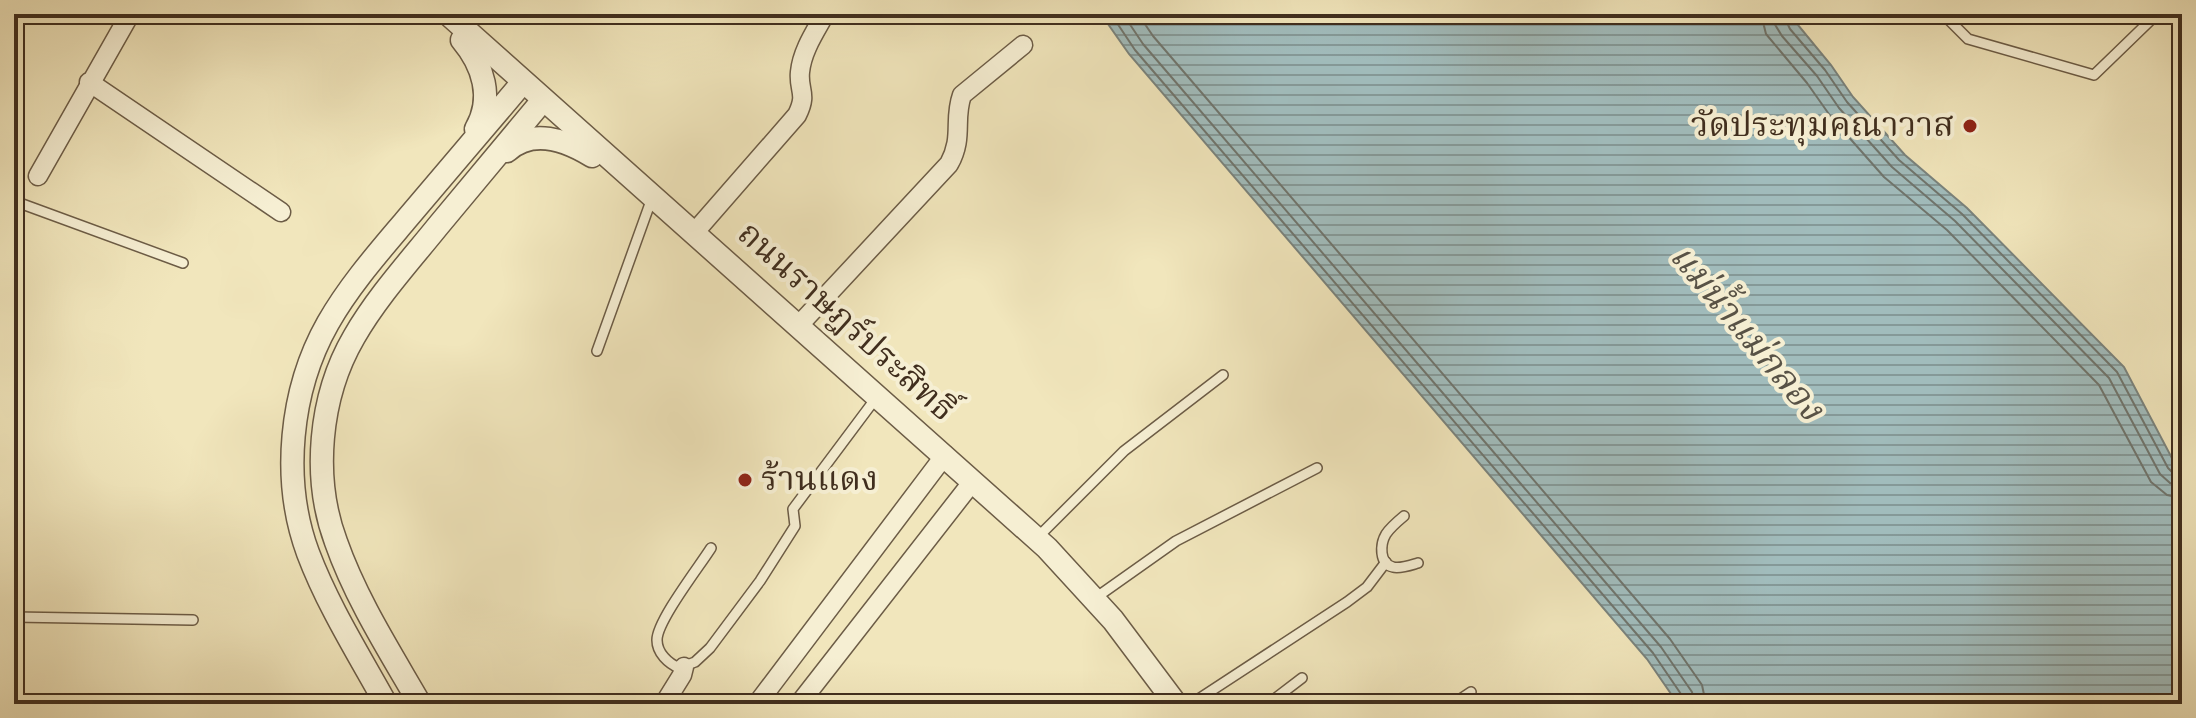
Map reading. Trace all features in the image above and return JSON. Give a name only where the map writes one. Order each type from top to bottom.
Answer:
[{"type":"street","points":[[38,176],[130,14]]},
{"type":"street","points":[[440,14],[479,63],[485,87],[481,121],[462,154]]},
{"type":"street","name":"ถนนราษฎร์ประสิทธิ์","points":[[448,14],[1037,538],[1113,620],[1176,704]]},
{"type":"street","points":[[694,233],[797,115],[804,98],[800,72],[825,14]]},
{"type":"street","points":[[799,325],[949,164],[959,136],[959,102],[962,95],[1023,45]]},
{"type":"street","points":[[89,82],[281,212]]},
{"type":"street","points":[[386,704],[336,613],[307,551],[293,488],[294,428],[306,374],[327,323],[365,269],[523,82]]},
{"type":"street","points":[[420,704],[362,600],[335,541],[323,485],[323,432],[334,384],[353,338],[388,287],[543,100]]},
{"type":"street","points":[[482,173],[522,139],[546,139],[571,144],[652,198]]},
{"type":"street","points":[[757,704],[945,455]]},
{"type":"street","points":[[799,704],[973,481]]},
{"type":"street","points":[[664,704],[684,667]]},
{"type":"lane","points":[[1943,14],[1968,39],[2094,75],[2157,14]]},
{"type":"lane","points":[[597,351],[652,198]]},
{"type":"lane","points":[[14,201],[183,263]]},
{"type":"lane","points":[[1037,538],[1124,451],[1223,375]]},
{"type":"lane","points":[[711,548],[659,628],[657,644],[668,663],[679,668],[695,662],[710,648],[760,581],[795,526],[793,509],[878,396]]},
{"type":"lane","points":[[1094,599],[1176,541],[1317,468]]},
{"type":"lane","points":[[1404,516],[1387,533],[1382,546],[1386,562],[1396,568],[1418,563]]},
{"type":"lane","points":[[1191,704],[1347,602],[1367,587],[1386,562]]},
{"type":"lane","points":[[14,617],[193,620]]},
{"type":"lane","points":[[1268,704],[1302,678]]},
{"type":"lane","points":[[1453,704],[1471,692]]},
{"type":"water","name":"แม่น้ำแม่กลอง","points":[[1101,14],[1789,14],[1853,97],[1905,155],[1967,208],[2124,367],[2175,464],[2182,471],[2182,704],[1678,704],[1647,659],[1129,54]]},
{"type":"place","name":"วัดประทุมคณาวาส","points":[[1970,126]]},
{"type":"place","name":"ร้านแดง","points":[[745,480]]}]
